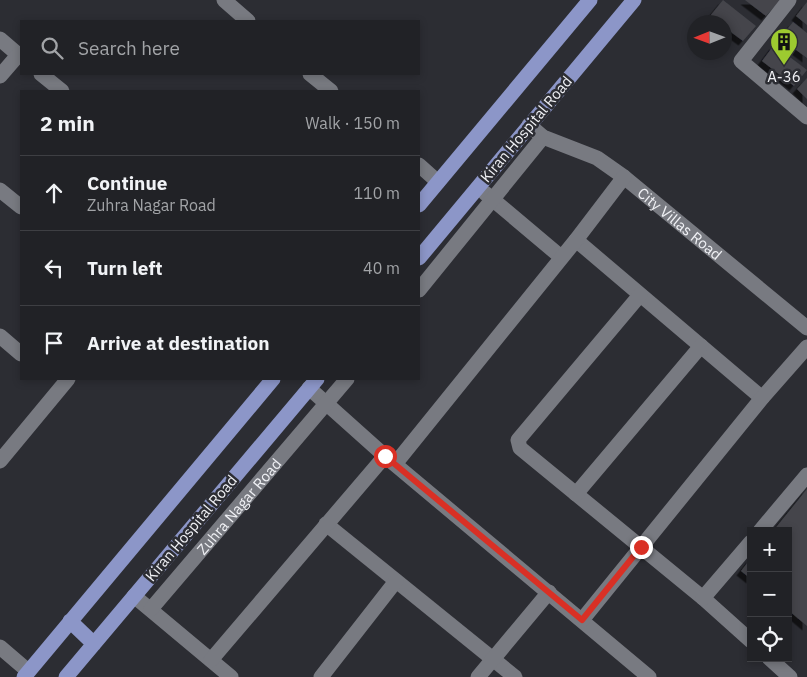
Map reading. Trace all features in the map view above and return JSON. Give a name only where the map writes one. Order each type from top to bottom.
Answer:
[{"type":"main road","points":[[420,204],[590,0]]},
{"type":"main road","name":"Kiran Hospital Road","points":[[420,257],[634,0]]},
{"type":"main road","points":[[26,674],[272,380]]},
{"type":"main road","name":"Kiran Hospital Road","points":[[66,677],[313,383]]},
{"type":"main road","points":[[70,621],[94,644]]},
{"type":"street","points":[[224,0],[247,20]]},
{"type":"street","points":[[789,0],[741,62],[807,116]]},
{"type":"street","points":[[0,38],[20,56],[0,76]]},
{"type":"street","points":[[42,75],[61,90]]},
{"type":"street","points":[[311,75],[330,90]]},
{"type":"street","name":"City Villas Road","points":[[529,125],[543,137],[597,158],[624,177],[807,328]]},
{"type":"street","points":[[420,289],[543,137]]},
{"type":"street","points":[[420,166],[438,182]]},
{"type":"street","points":[[211,660],[326,524],[390,460],[576,240],[624,177]]},
{"type":"street","points":[[478,187],[561,257]]},
{"type":"street","points":[[0,190],[20,205]]},
{"type":"street","points":[[576,240],[762,398]]},
{"type":"street","points":[[640,295],[518,440],[520,448],[703,598],[747,637]]},
{"type":"street","points":[[0,336],[20,353]]},
{"type":"street","points":[[576,494],[701,346]]},
{"type":"street","points":[[582,620],[762,398],[807,347]]},
{"type":"street","name":"Zuhra Nagar Road","points":[[151,609],[346,380]]},
{"type":"street","points":[[0,461],[60,382]]},
{"type":"street","points":[[313,383],[326,404],[649,677]]},
{"type":"street","points":[[763,527],[807,475]]},
{"type":"street","points":[[326,524],[515,677]]},
{"type":"street","points":[[703,598],[747,547]]},
{"type":"street","points":[[321,677],[396,580]]},
{"type":"street","points":[[478,677],[549,592]]},
{"type":"street","points":[[134,596],[231,677]]},
{"type":"street","points":[[0,647],[26,674]]},
{"type":"street","points":[[774,662],[790,677]]},
{"type":"building","points":[[723,0],[756,26],[743,41],[732,33],[732,15],[711,15]]},
{"type":"building","points":[[745,0],[779,0],[780,1],[766,16]]},
{"type":"building","points":[[807,2],[807,25],[796,16]]},
{"type":"building","points":[[793,22],[807,33],[807,58],[780,38]]},
{"type":"building","name":"A-36","points":[[774,45],[807,70],[794,86],[762,61]]},
{"type":"building","points":[[807,78],[807,99],[797,89]]},
{"type":"building","points":[[807,489],[807,626],[792,613],[792,527],[776,527]]},
{"type":"building","points":[[747,563],[747,576],[741,571]]},
{"type":"place","name":"A-36","points":[[784,66]]},
{"type":"route","points":[[385,456],[582,620],[641,547]]}]
